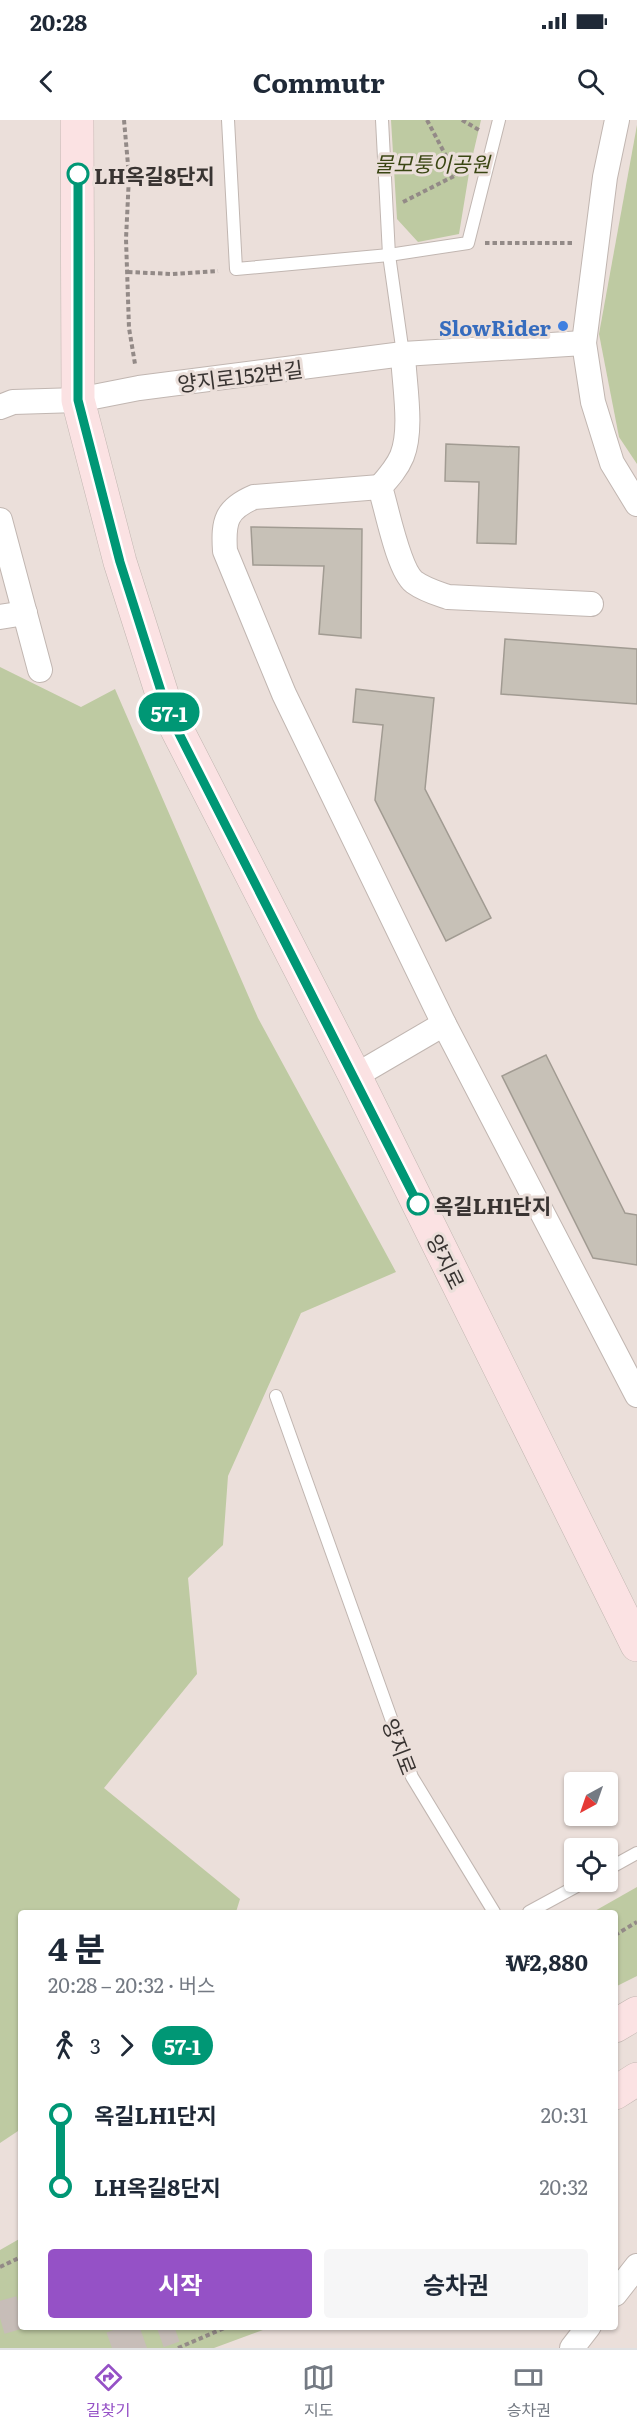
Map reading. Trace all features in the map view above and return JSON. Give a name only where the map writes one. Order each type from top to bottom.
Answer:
[{"type":"street","name":"양지로","points":[[77,120],[78,400],[120,562],[167,710],[355,1076],[637,1645]]},
{"type":"street","points":[[617,120],[595,243],[584,343],[593,402],[612,463],[637,504]]},
{"type":"street","name":"양지로152번길","points":[[0,407],[13,402],[78,400],[139,388],[402,354],[584,343]]},
{"type":"street","points":[[402,354],[408,437],[402,457],[393,473],[380,487],[254,497],[239,504],[227,517],[224,531],[225,551],[284,694],[444,1024],[637,1395]]},
{"type":"street","points":[[380,487],[403,569],[412,581],[427,591],[448,597],[591,604]]},
{"type":"street","points":[[0,520],[39,670]]},
{"type":"street","points":[[0,617],[25,613]]},
{"type":"street","points":[[355,1076],[444,1024]]},
{"type":"street","points":[[618,2024],[637,2013]]},
{"type":"street","points":[[618,2091],[637,2079]]},
{"type":"street","points":[[618,2291],[637,2269]]},
{"type":"street","points":[[572,2348],[586,2330]]},
{"type":"lane","points":[[228,120],[236,269],[389,255],[468,243],[500,120]]},
{"type":"lane","points":[[382,120],[389,255],[402,354]]},
{"type":"lane","name":"양지로","points":[[276,1396],[412,1777],[494,1910]]},
{"type":"lane","points":[[618,1863],[637,1853]]},
{"type":"lane","points":[[533,1910],[566,1892]]},
{"type":"path","points":[[124,120],[129,176],[126,239],[129,328],[139,388]]},
{"type":"path","points":[[427,120],[456,175]]},
{"type":"path","points":[[387,210],[490,157]]},
{"type":"path","points":[[468,243],[595,243]]},
{"type":"path","points":[[128,272],[172,274],[236,269]]},
{"type":"path","points":[[618,1933],[637,1922]]},
{"type":"path","points":[[0,2266],[18,2258]]},
{"type":"path","points":[[178,2348],[220,2330]]},
{"type":"green space","name":"물모퉁이공원","points":[[391,120],[481,120],[470,167],[459,234],[418,242],[397,219]]},
{"type":"green space","points":[[637,125],[637,464],[619,437],[599,334]]},
{"type":"green space","points":[[0,667],[81,707],[115,689],[258,1018],[396,1272],[301,1313],[228,1476],[223,1545],[188,1578],[197,1674],[104,1788],[240,1899],[237,1910],[18,1910],[18,2131],[0,2143]]},
{"type":"green space","points":[[637,1887],[637,1976],[618,1986],[618,1910],[597,1910]]},
{"type":"green space","points":[[18,2240],[18,2330],[263,2330],[214,2348],[0,2348],[0,2250]]},
{"type":"building","points":[[446,444],[519,447],[516,544],[477,543],[479,482],[445,481]]},
{"type":"building","points":[[251,527],[362,529],[361,638],[319,634],[324,566],[253,565]]},
{"type":"building","points":[[505,639],[637,649],[637,704],[501,694]]},
{"type":"building","points":[[356,689],[434,698],[425,789],[491,918],[446,941],[375,800],[383,725],[353,722]]},
{"type":"building","points":[[546,1055],[625,1213],[637,1215],[637,1265],[593,1258],[502,1076]]},
{"type":"tunnel","points":[[0,2318],[18,2313]]},
{"type":"tunnel","points":[[112,2348],[163,2330]]},
{"type":"bus line","name":"57-1","points":[[78,174],[78,400],[120,562],[167,710],[355,1076],[418,1204]]},
{"type":"place","name":"LH옥길8단지","points":[[78,174]]},
{"type":"place","name":"SlowRider","points":[[563,326]]},
{"type":"place","name":"옥길LH1단지","points":[[418,1204]]}]
